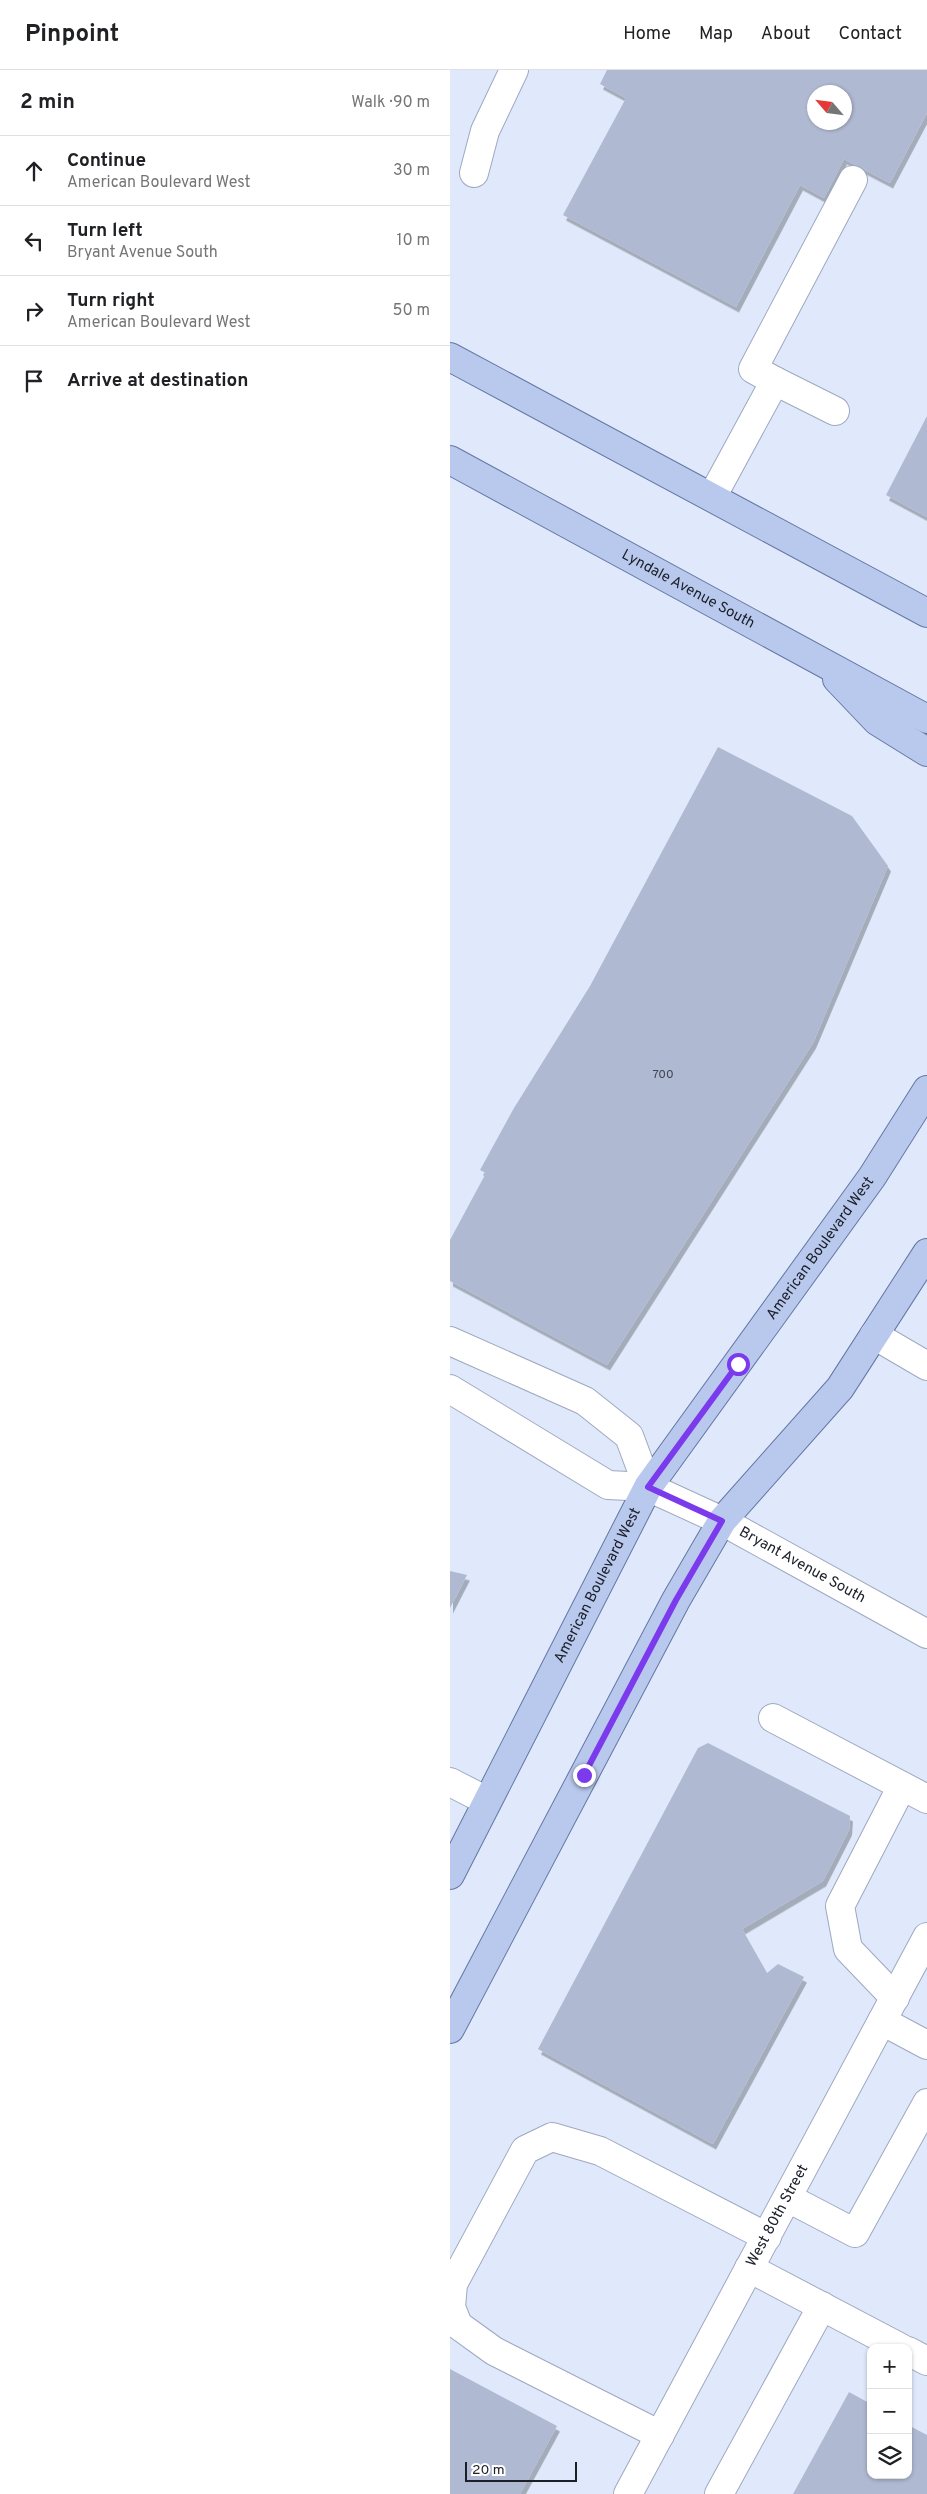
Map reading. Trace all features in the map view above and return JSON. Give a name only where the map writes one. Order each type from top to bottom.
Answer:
[{"type":"main road","points":[[450,357],[925,611]]},
{"type":"main road","name":"Lyndale Avenue South","points":[[450,460],[927,719]]},
{"type":"main road","points":[[819,660],[877,721],[927,752]]},
{"type":"main road","name":"American Boulevard West","points":[[450,1875],[648,1487],[872,1177],[927,1090]]},
{"type":"main road","points":[[450,2028],[676,1600],[722,1521],[840,1388],[927,1254]]},
{"type":"street","points":[[474,173],[485,131],[514,70]]},
{"type":"street","points":[[712,497],[764,375],[853,180]]},
{"type":"street","points":[[764,375],[835,411]]},
{"type":"street","points":[[874,1335],[927,1366]]},
{"type":"street","points":[[450,1341],[585,1401],[629,1436],[648,1487],[608,1485],[450,1389]]},
{"type":"street","name":"Bryant Avenue South","points":[[648,1487],[722,1521],[927,1634]]},
{"type":"street","points":[[773,1718],[927,1799]]},
{"type":"street","points":[[450,1782],[487,1801]]},
{"type":"street","points":[[902,1786],[840,1906],[848,1949],[889,2009],[927,2044]]},
{"type":"street","name":"West 80th Street","points":[[628,2494],[927,1938]]},
{"type":"street","points":[[788,2198],[856,2233],[927,2102]]},
{"type":"street","points":[[660,2435],[494,2351],[458,2325],[452,2307],[453,2284],[525,2150],[552,2137],[600,2151],[766,2237]]},
{"type":"street","points":[[749,2268],[893,2344]]},
{"type":"street","points":[[719,2494],[822,2306]]},
{"type":"street","points":[[912,2353],[927,2361]]},
{"type":"building","points":[[607,70],[927,70],[927,113],[890,183],[844,159],[824,198],[800,185],[736,307],[563,215],[626,98],[600,84]]},
{"type":"building","points":[[927,416],[927,517],[886,495]]},
{"type":"building","points":[[718,747],[852,816],[888,866],[813,1043],[607,1365],[450,1281],[450,1240],[486,1173],[480,1170],[514,1108],[590,986]]},
{"type":"building","points":[[450,1571],[467,1575],[450,1608]]},
{"type":"building","points":[[708,1743],[850,1816],[849,1830],[823,1881],[742,1929],[767,1973],[778,1964],[804,1977],[713,2144],[538,2049],[698,1748]]},
{"type":"building","points":[[450,2369],[557,2426],[520,2494],[450,2494]]},
{"type":"building","points":[[849,2392],[867,2402],[867,2479],[912,2479],[912,2427],[927,2435],[927,2494],[793,2494]]},
{"type":"route","points":[[584,1775],[676,1600],[722,1521],[648,1487],[738,1364]]}]
